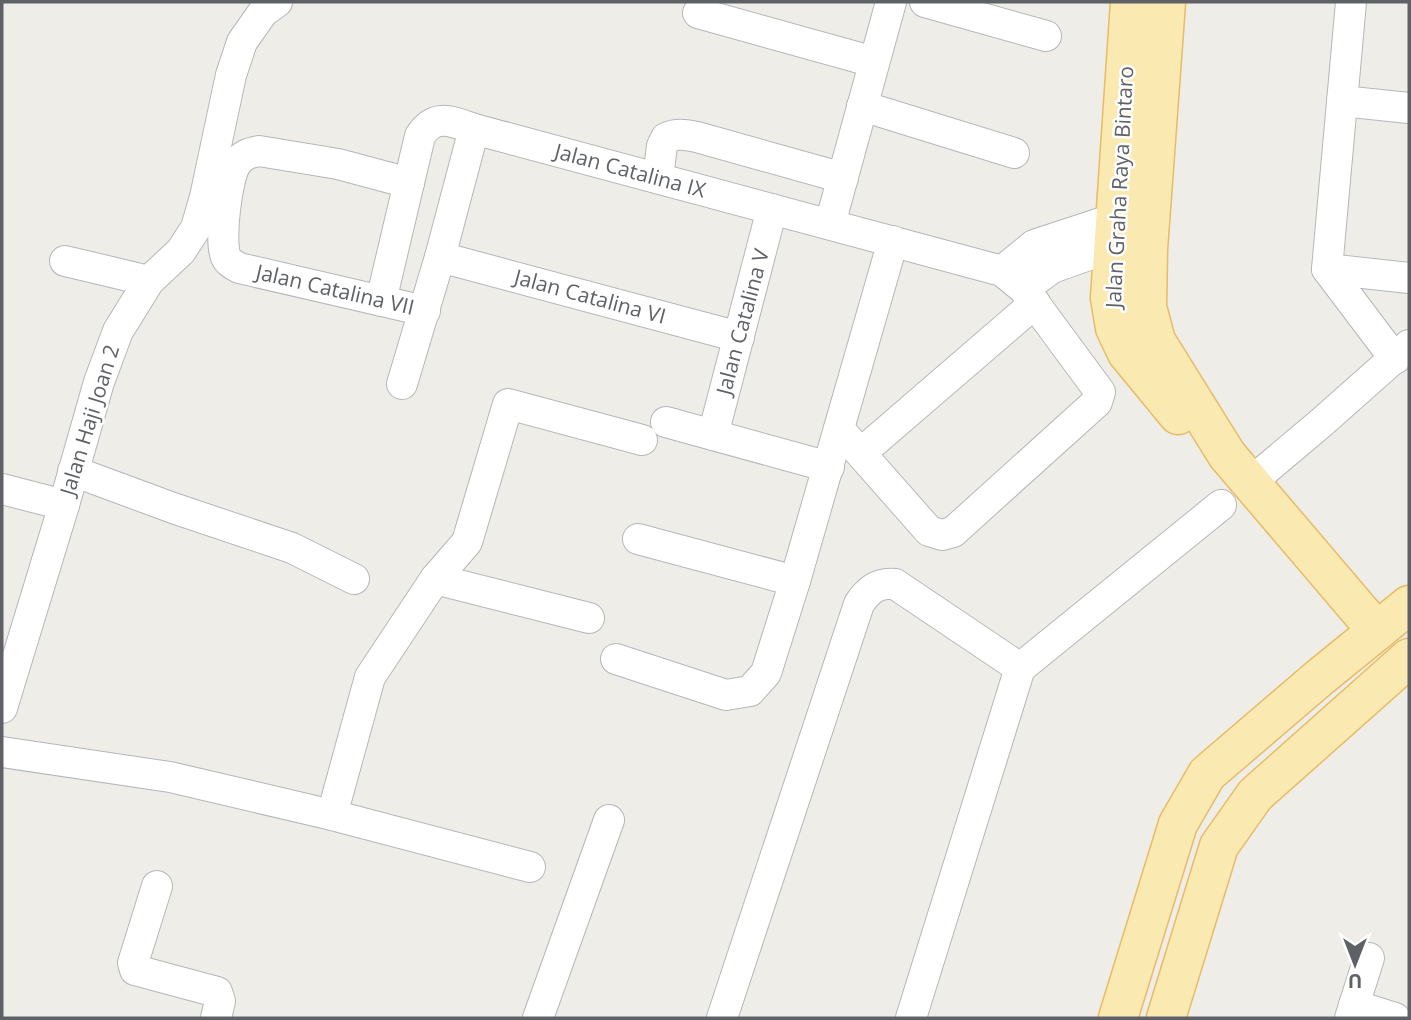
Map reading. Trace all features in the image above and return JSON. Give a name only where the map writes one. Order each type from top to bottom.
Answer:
[{"type":"main road","name":"Jalan Graha Raya Bintaro","points":[[1130,2],[1132,234]]},
{"type":"main road","name":"Jalan Graha Raya Bintaro","points":[[1166,2],[1132,234],[1110,298],[1115,328],[1127,353],[1180,418],[1239,468],[1377,631]]},
{"type":"main road","points":[[1118,1018],[1178,824],[1207,774],[1409,605]]},
{"type":"main road","points":[[1167,1018],[1219,846],[1255,795],[1409,658]]},
{"type":"street","name":"Jalan Haji Joan 2","points":[[2,708],[99,382],[118,331],[149,281],[181,251],[196,229],[231,75],[242,42],[263,12],[277,2]]},
{"type":"street","points":[[830,225],[891,2]]},
{"type":"street","points":[[925,2],[1046,36]]},
{"type":"street","points":[[1239,468],[1321,423],[1402,352],[1328,269],[1351,2]]},
{"type":"street","points":[[698,13],[874,62]]},
{"type":"street","points":[[1342,101],[1409,108]]},
{"type":"street","points":[[862,106],[1014,153]]},
{"type":"street","name":"Jalan Catalina IX","points":[[409,183],[420,136],[425,128],[440,120],[448,121],[893,241],[1020,288]]},
{"type":"street","points":[[402,384],[474,129]]},
{"type":"street","points":[[657,178],[662,146],[666,138],[681,134],[843,178]]},
{"type":"street","name":"Jalan Catalina VII","points":[[409,183],[338,164],[260,151],[243,156],[233,169],[223,239],[226,257],[239,268],[425,310]]},
{"type":"street","points":[[381,301],[409,183]]},
{"type":"street","name":"Jalan Catalina V","points":[[713,435],[772,209]]},
{"type":"street","points":[[861,453],[1020,288],[1052,268],[1132,234]]},
{"type":"street","points":[[616,659],[726,695],[750,691],[766,674],[893,241]]},
{"type":"street","name":"Jalan Catalina VI","points":[[440,257],[739,337]]},
{"type":"street","points":[[65,261],[149,281]]},
{"type":"street","points":[[1328,269],[1409,278]]},
{"type":"street","points":[[839,429],[929,531],[942,536],[953,532],[1098,401],[1100,394],[1099,389],[1020,288]]},
{"type":"street","points":[[332,815],[370,677],[435,579],[467,542],[508,404],[642,440]]},
{"type":"street","points":[[666,422],[828,467]]},
{"type":"street","points":[[73,471],[292,548],[354,579]]},
{"type":"street","points":[[2,489],[64,505]]},
{"type":"street","points":[[911,1018],[1020,668],[1221,505]]},
{"type":"street","points":[[638,539],[795,582]]},
{"type":"street","points":[[435,579],[589,618]]},
{"type":"street","points":[[722,1018],[859,604],[865,594],[885,583],[895,584],[1020,668]]},
{"type":"street","points":[[2,752],[170,777],[332,815],[530,867]]},
{"type":"street","points":[[538,1018],[609,820]]},
{"type":"street","points":[[157,886],[133,963],[135,970],[217,992],[220,1001],[216,1018]]},
{"type":"street","points":[[1369,958],[1352,1012],[1395,1018]]}]
